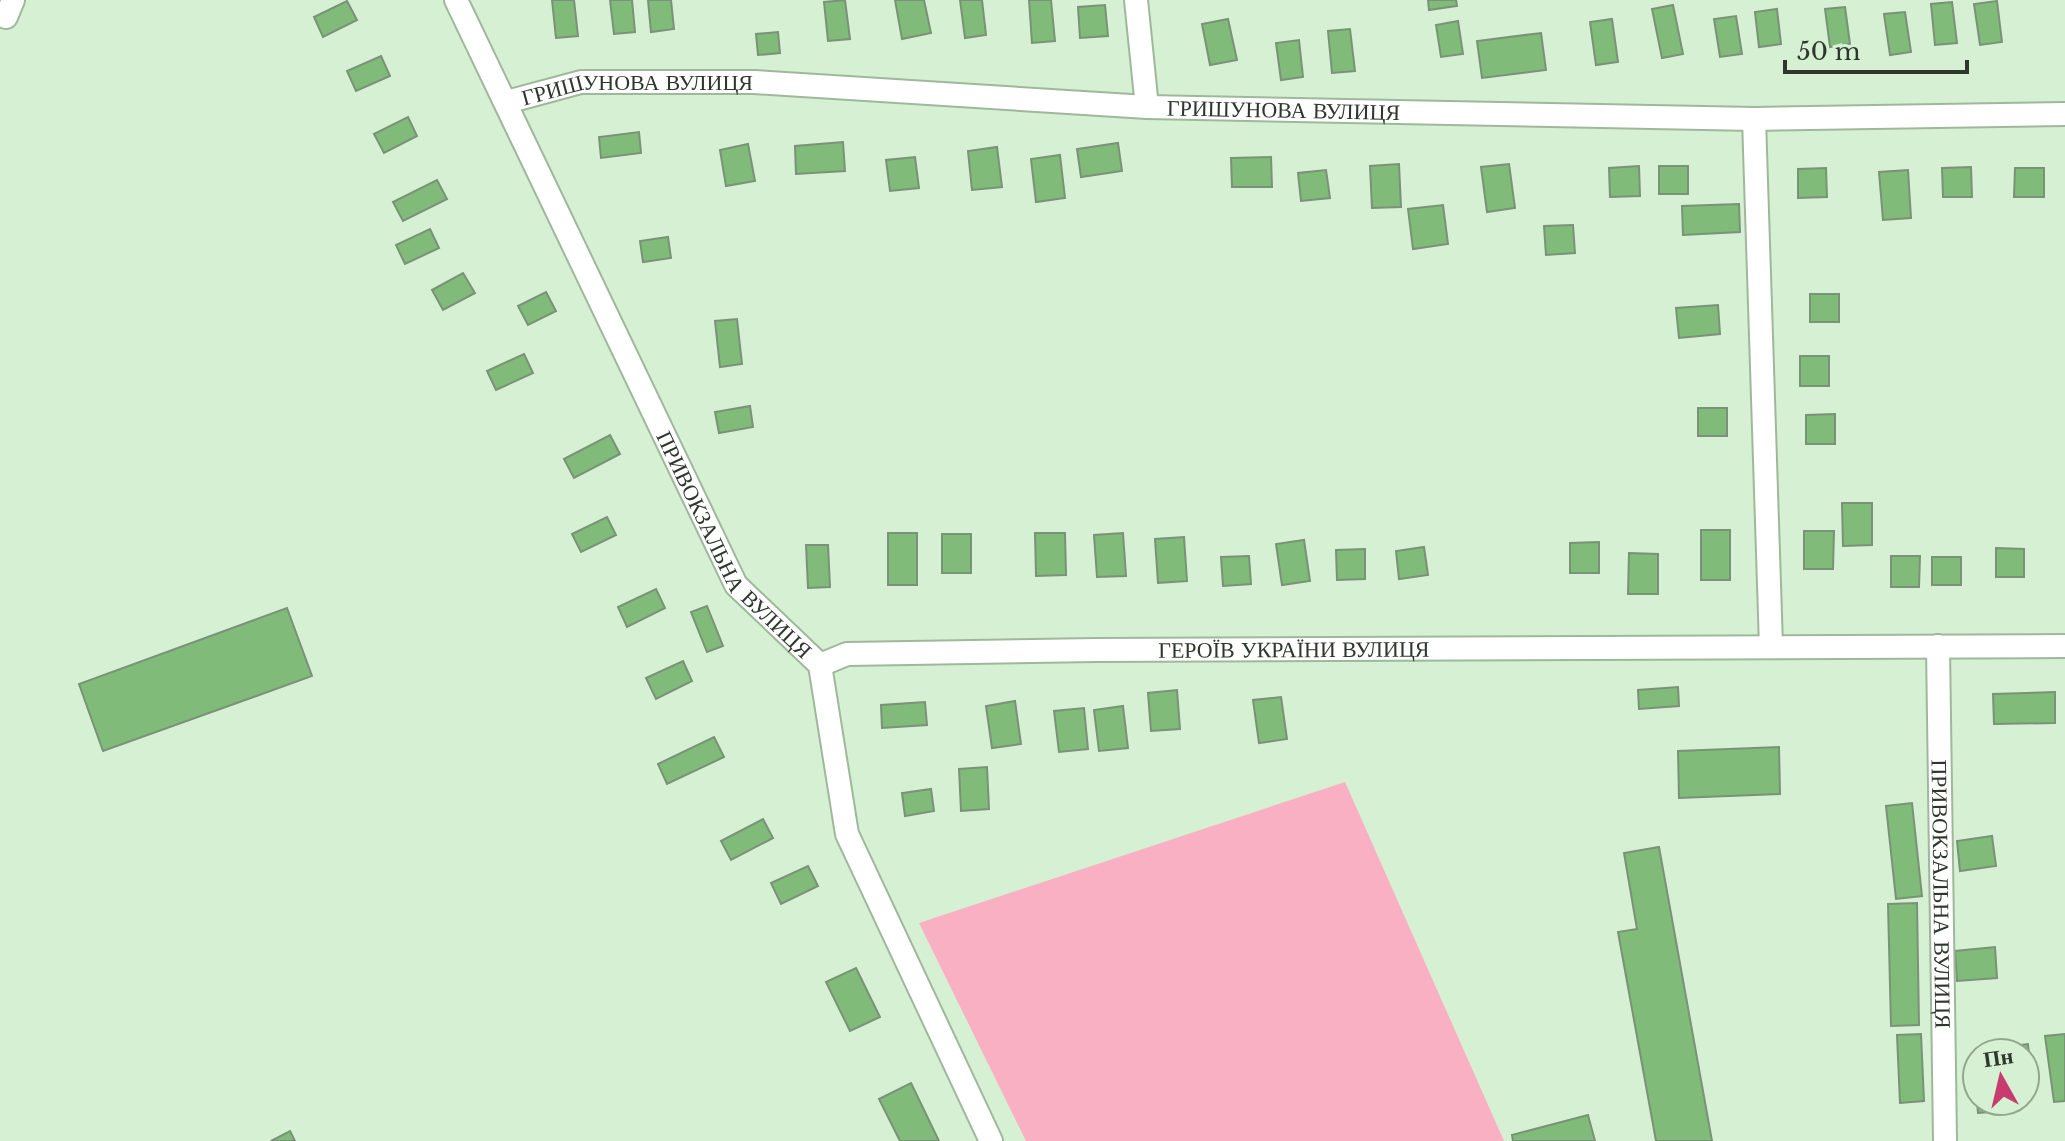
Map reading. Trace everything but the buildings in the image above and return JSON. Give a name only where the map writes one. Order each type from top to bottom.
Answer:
[{"type":"street","name":"ПРИВОКЗАЛЬНА ВУЛИЦЯ","points":[[456,0],[736,585],[820,665],[847,834],[991,1141]]},
{"type":"street","points":[[1136,0],[1147,107]]},
{"type":"street","name":"ГРИШУНОВА ВУЛИЦЯ","points":[[507,102],[581,82],[754,82],[1147,107],[1754,119],[2065,114]]},
{"type":"street","points":[[1754,119],[1771,646]]},
{"type":"street","name":"ПРИВОКЗАЛЬНА ВУЛИЦЯ","points":[[1938,646],[1945,1141]]},
{"type":"street","name":"ГЕРОЇВ УКРАЇНИ ВУЛИЦЯ","points":[[820,665],[847,654],[1096,650],[2065,646]]},
{"type":"shaded area","points":[[1345,782],[1504,1141],[1026,1141],[919,923]]}]
